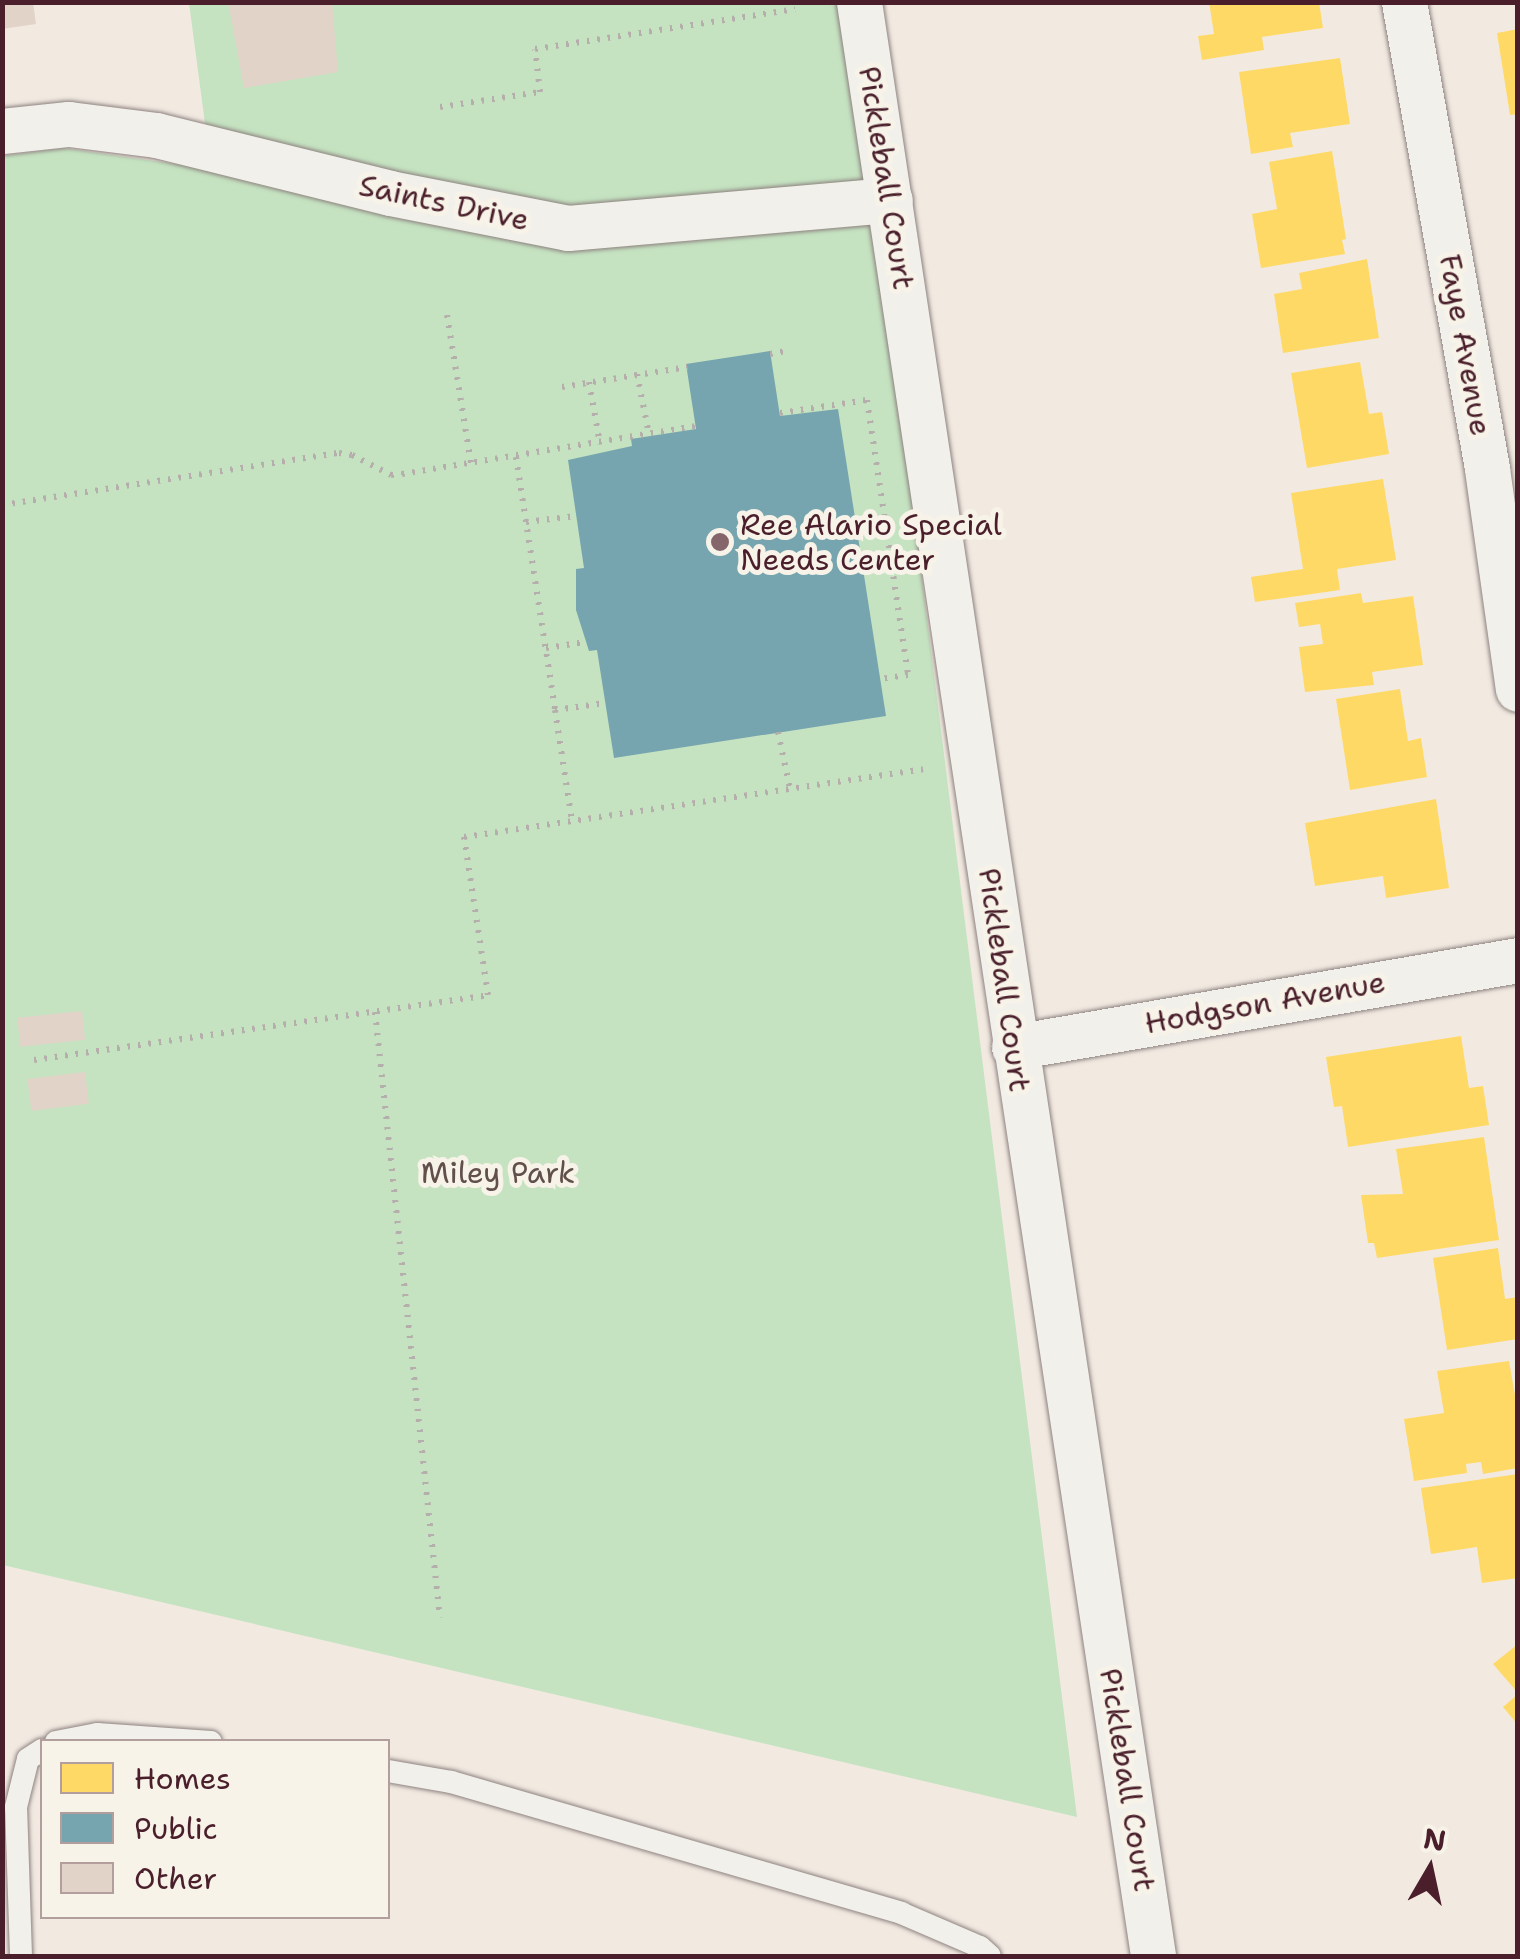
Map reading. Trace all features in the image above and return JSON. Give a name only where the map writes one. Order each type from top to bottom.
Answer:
[{"type":"street","name":"Pickleball Court","points":[[859,2],[1153,1956]]},
{"type":"street","name":"Faye Avenue","points":[[1404,2],[1487,470],[1518,689]]},
{"type":"street","name":"Saints Drive","points":[[2,131],[69,124],[156,135],[390,194],[568,228],[890,200]]},
{"type":"street","name":"Hodgson Avenue","points":[[1014,1047],[1518,960]]},
{"type":"lane","points":[[71,1739],[97,1734],[169,1739]]},
{"type":"lane","points":[[22,1956],[16,1807],[28,1759],[40,1751]]},
{"type":"lane","points":[[390,1772],[451,1782],[901,1913],[990,1956]]},
{"type":"path","points":[[440,107],[540,92],[535,49],[794,9]]},
{"type":"path","points":[[447,315],[471,464]]},
{"type":"path","points":[[770,354],[786,351]]},
{"type":"path","points":[[562,387],[686,366]]},
{"type":"path","points":[[637,374],[648,434]]},
{"type":"path","points":[[589,382],[600,444]]},
{"type":"path","points":[[780,413],[867,400],[908,675],[880,680]]},
{"type":"path","points":[[2,506],[339,453],[352,455],[391,475],[696,426]]},
{"type":"path","points":[[516,457],[572,821]]},
{"type":"path","points":[[526,522],[576,516]]},
{"type":"path","points":[[546,648],[586,642]]},
{"type":"path","points":[[556,710],[606,703]]},
{"type":"path","points":[[778,732],[790,789]]},
{"type":"path","points":[[34,1060],[488,995],[464,837],[923,769]]},
{"type":"path","points":[[375,1012],[440,1618]]},
{"type":"green space","name":"Miley Park","points":[[189,3],[850,3],[1077,1817],[3,1565],[2,156],[63,148],[211,169]]},
{"type":"building: Homes","points":[[1209,2],[1319,2],[1323,28],[1262,37],[1264,50],[1202,60],[1198,36],[1214,34]]},
{"type":"building: Homes","points":[[1518,29],[1518,114],[1510,115],[1497,33]]},
{"type":"building: Homes","points":[[1340,58],[1350,124],[1290,133],[1293,147],[1251,154],[1239,72]]},
{"type":"building: Homes","points":[[1332,151],[1345,254],[1261,268],[1252,214],[1277,209],[1269,162]]},
{"type":"building: Homes","points":[[1367,259],[1379,338],[1283,353],[1274,294],[1302,289],[1299,273]]},
{"type":"building: Homes","points":[[1360,362],[1369,414],[1382,412],[1389,454],[1307,468],[1291,373]]},
{"type":"building: Homes","points":[[1383,479],[1396,560],[1337,569],[1340,590],[1255,602],[1251,577],[1303,569],[1291,493]]},
{"type":"building: Homes","points":[[1361,593],[1363,603],[1413,596],[1423,665],[1372,672],[1374,685],[1305,692],[1299,647],[1323,644],[1320,624],[1299,627],[1295,603]]},
{"type":"building: Homes","points":[[1400,689],[1408,741],[1421,738],[1427,777],[1350,790],[1336,699]]},
{"type":"building: Homes","points":[[1436,799],[1449,888],[1386,898],[1383,876],[1315,886],[1305,823]]},
{"type":"building: Homes","points":[[1461,1036],[1469,1088],[1483,1086],[1489,1125],[1348,1147],[1342,1106],[1334,1107],[1326,1057]]},
{"type":"building: Homes","points":[[1484,1137],[1499,1240],[1377,1258],[1374,1243],[1368,1243],[1361,1195],[1403,1194],[1396,1149]]},
{"type":"building: Homes","points":[[1498,1248],[1505,1299],[1518,1297],[1518,1339],[1447,1350],[1433,1258]]},
{"type":"building: Homes","points":[[1509,1361],[1518,1412],[1518,1468],[1483,1474],[1481,1462],[1466,1464],[1467,1473],[1414,1481],[1404,1419],[1444,1413],[1437,1371]]},
{"type":"building: Homes","points":[[1518,1474],[1518,1578],[1482,1583],[1477,1547],[1431,1554],[1421,1488]]},
{"type":"building: Homes","points":[[1518,1644],[1518,1693],[1493,1664]]},
{"type":"building: Homes","points":[[1518,1694],[1518,1725],[1503,1707]]},
{"type":"building: Public","name":"Ree Alario Special Needs Center","points":[[770,351],[780,416],[838,409],[886,716],[614,758],[597,650],[589,651],[576,610],[576,569],[584,568],[568,460],[632,446],[631,439],[696,429],[686,364]]},
{"type":"building: Other","points":[[2,2],[33,2],[36,24],[2,29]]},
{"type":"building: Other","points":[[228,2],[332,2],[338,72],[244,88]]},
{"type":"building: Other","points":[[82,1011],[85,1040],[20,1047],[17,1018]]},
{"type":"building: Other","points":[[85,1072],[89,1104],[31,1111],[27,1079]]},
{"type":"place","name":"Ree Alario Special Needs Center","points":[[720,542]]}]
